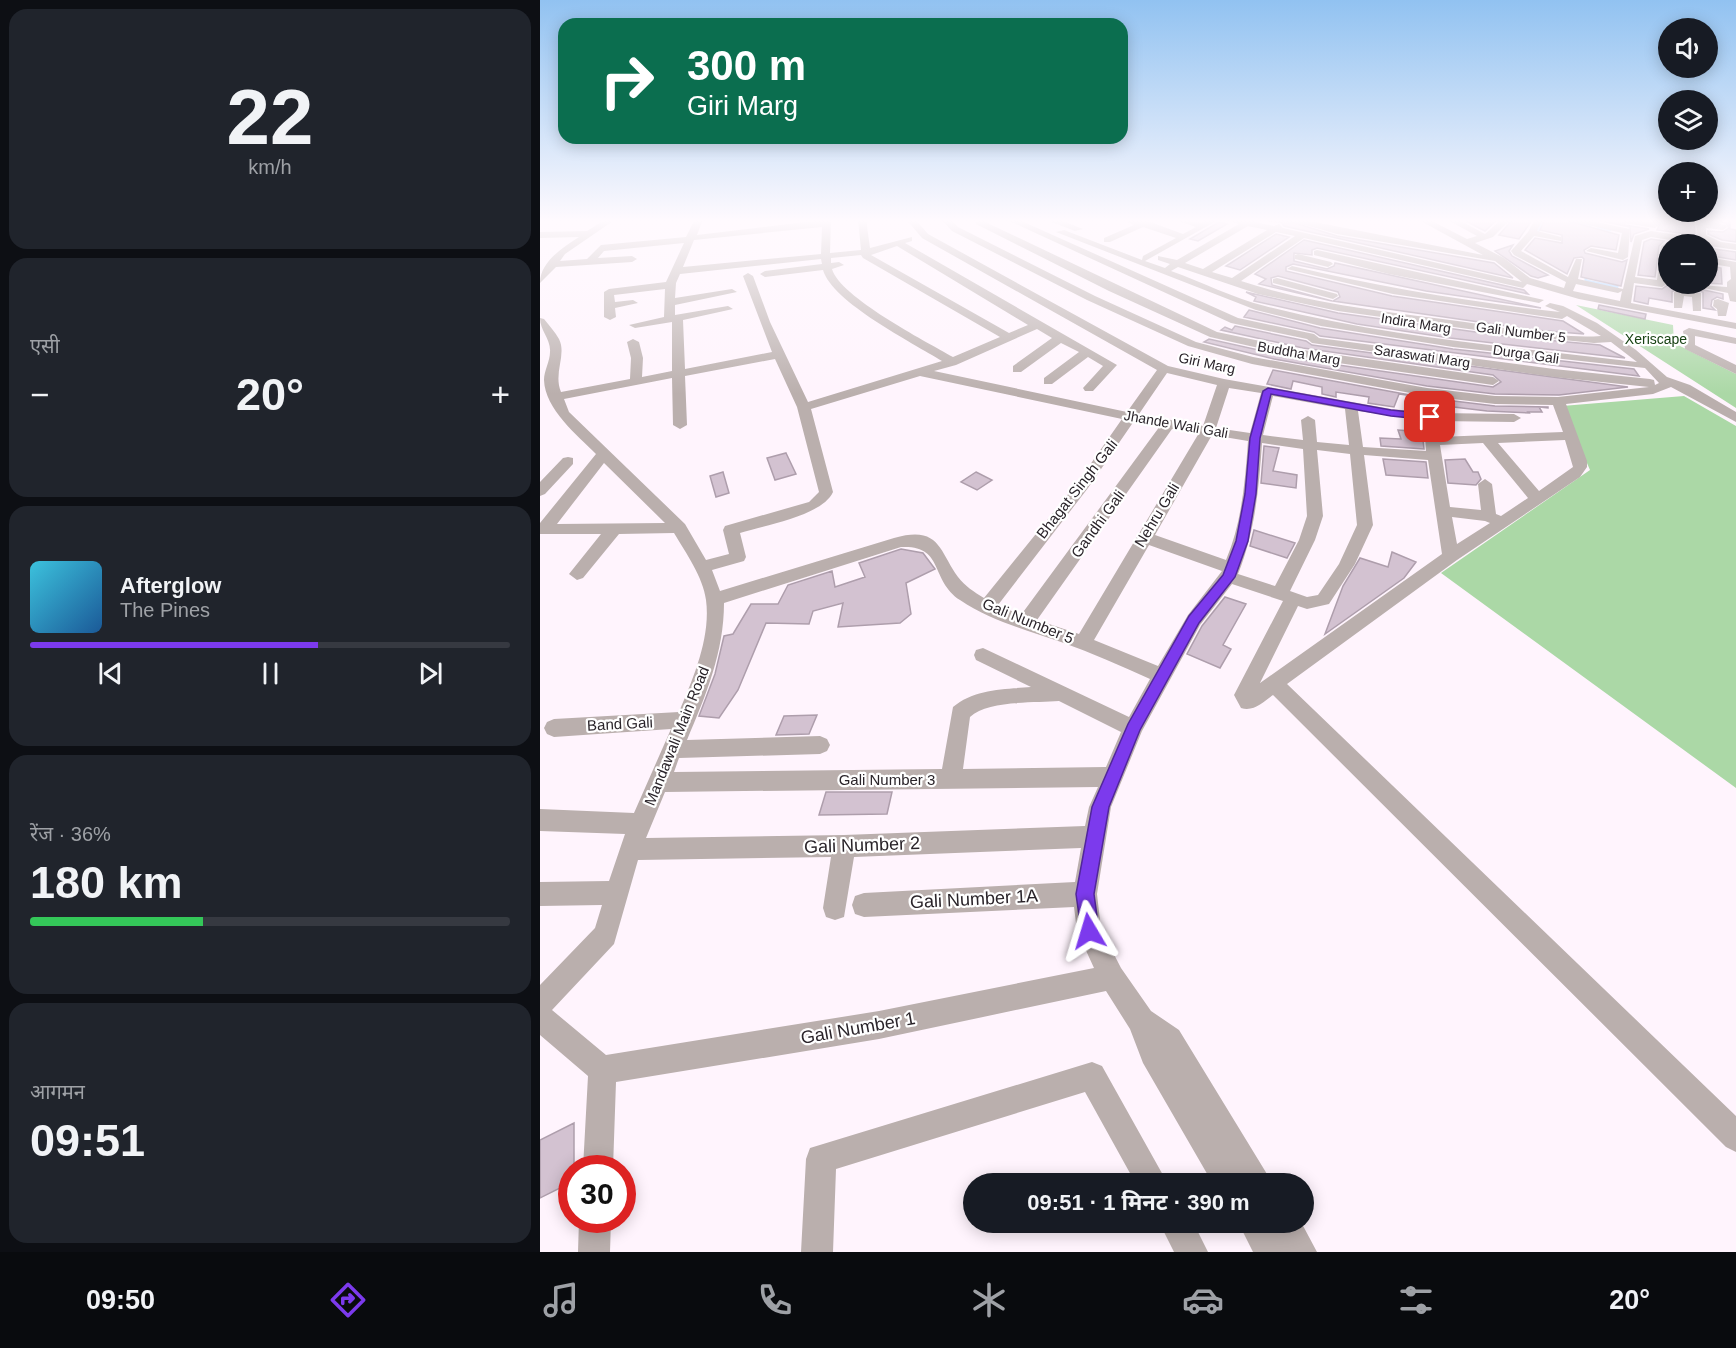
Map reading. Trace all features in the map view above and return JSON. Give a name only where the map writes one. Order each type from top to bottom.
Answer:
[{"type":"street","points":[[673,277],[670,284],[680,375],[680,425]]},
{"type":"street","points":[[633,303],[609,311],[609,292],[734,277]]},
{"type":"street","points":[[702,567],[738,557],[731,530],[807,507],[823,498],[826,492],[804,407],[778,355],[749,277]]},
{"type":"street","points":[[830,277],[840,290],[952,362]]},
{"type":"street","points":[[905,277],[1011,338]]},
{"type":"street","points":[[957,277],[1111,365],[1089,388]]},
{"type":"street","name":"Giri Marg","points":[[1014,277],[1076,304],[1110,338],[1164,369],[1224,383],[1287,383],[1351,406],[1430,417],[1514,418]]},
{"type":"street","name":"Buddha Marg","points":[[1035,277],[1076,304],[1145,322],[1192,344],[1252,360],[1287,383],[1427,392],[1495,400],[1558,401],[1653,390],[1664,380]]},
{"type":"street","name":"Saraswati Marg","points":[[1090,277],[1214,335],[1306,354],[1493,381]]},
{"type":"street","name":"Durga Gali","points":[[1136,277],[1210,310],[1263,328],[1313,338],[1554,373],[1664,380]]},
{"type":"street","name":"Indira Marg","points":[[1188,277],[1260,308],[1321,321],[1321,323],[1453,344],[1640,366]]},
{"type":"street","name":"Gali Number 5","points":[[1220,277],[1262,292],[1295,300],[1429,321],[1607,340]]},
{"type":"street","points":[[1233,282],[1240,277]]},
{"type":"street","points":[[1262,292],[1281,277]]},
{"type":"street","points":[[1295,300],[1322,277]]},
{"type":"street","points":[[1325,277],[1384,291],[1404,303],[1412,312],[1454,337],[1453,344]]},
{"type":"street","points":[[1367,277],[1390,285],[1384,291]]},
{"type":"street","points":[[1404,303],[1422,277]]},
{"type":"street","points":[[1424,277],[1539,300],[1553,306],[1648,363],[1664,380]]},
{"type":"street","points":[[1499,277],[1579,296]]},
{"type":"street","points":[[1520,277],[1539,300]]},
{"type":"street","points":[[1568,277],[1574,282],[1621,298],[1700,315],[1736,326]]},
{"type":"street","points":[[1568,292],[1575,277]]},
{"type":"street","points":[[1621,298],[1622,277]]},
{"type":"street","points":[[804,407],[952,362],[1011,338],[1034,323],[1076,304],[1139,279]]},
{"type":"street","points":[[1621,298],[1629,279],[1658,279]]},
{"type":"street","points":[[1277,281],[1308,289],[1584,329]]},
{"type":"street","points":[[1718,283],[1733,291]]},
{"type":"street","points":[[1166,332],[1250,288]]},
{"type":"street","points":[[1722,308],[1720,289],[1733,291]]},
{"type":"street","points":[[671,302],[732,292]]},
{"type":"street","points":[[1553,306],[1557,299],[1579,296],[1621,298],[1678,306],[1700,315],[1722,308]]},
{"type":"street","points":[[1404,303],[1564,316]]},
{"type":"street","points":[[1553,306],[1584,329],[1607,340],[1640,366],[1664,380],[1686,388],[1736,418]]},
{"type":"street","points":[[1722,308],[1736,317]]},
{"type":"street","points":[[635,325],[728,309]]},
{"type":"street","points":[[1700,315],[1701,334]]},
{"type":"street","name":"Mandawali Main Road","points":[[540,321],[554,340],[556,352],[546,374],[558,396],[563,414],[679,528],[702,567],[715,599],[715,631],[701,683],[630,849],[615,893],[605,935],[540,1004]]},
{"type":"street","points":[[1048,381],[1085,351],[1145,322]]},
{"type":"street","points":[[1224,1173],[1153,1053],[1141,1021],[1112,977],[1089,931],[1085,894],[1093,837],[1100,807],[1133,728],[1164,677],[1194,620],[1230,572],[1242,541],[1251,494],[1255,438],[1306,354],[1321,323]]},
{"type":"street","points":[[1736,341],[1689,332],[1689,347],[1736,370]]},
{"type":"street","points":[[1017,369],[1061,337]]},
{"type":"street","points":[[633,342],[636,382]]},
{"type":"street","points":[[558,396],[778,355]]},
{"type":"street","name":"Bhagat Singh Gali","points":[[987,606],[1083,485],[1164,369]]},
{"type":"street","name":"Jhande Wali Gali","points":[[921,372],[1130,417],[1357,452],[1434,448],[1487,440],[1569,436]]},
{"type":"street","name":"Nehru Gali","points":[[1083,643],[1208,430],[1224,383]]},
{"type":"street","points":[[1427,392],[1451,556]]},
{"type":"street","points":[[1308,420],[1315,516],[1287,596],[1246,699],[1451,556],[1495,519],[1537,499],[1580,467],[1558,401]]},
{"type":"street","points":[[1144,537],[1287,596],[1307,603],[1323,600],[1335,585],[1359,542],[1365,525],[1351,406]]},
{"type":"street","name":"Gandhi Gali","points":[[1026,622],[1169,424]]},
{"type":"street","points":[[1487,440],[1537,499]]},
{"type":"street","points":[[542,529],[603,455]]},
{"type":"street","points":[[540,491],[568,461]]},
{"type":"street","points":[[1485,484],[1495,519]]},
{"type":"street","points":[[1446,511],[1495,519]]},
{"type":"street","points":[[542,529],[679,528]]},
{"type":"street","points":[[577,574],[614,529]]},
{"type":"street","name":"Gali Number 5","points":[[715,599],[900,542],[916,540],[929,543],[938,549],[946,576],[963,593],[987,606],[1164,677]]},
{"type":"street","points":[[983,654],[1133,728]]},
{"type":"street","points":[[1280,690],[1736,1137]]},
{"type":"street","points":[[951,780],[960,713],[964,707],[979,701],[1062,693]]},
{"type":"street","name":"Band Gali","points":[[554,728],[685,720]]},
{"type":"street","points":[[673,749],[820,745]]},
{"type":"street","name":"Gali Number 3","points":[[660,782],[1113,777]]},
{"type":"street","points":[[540,820],[641,824]]},
{"type":"street","name":"Gali Number 2","points":[[630,849],[843,846],[1093,837]]},
{"type":"street","points":[[836,908],[843,846]]},
{"type":"street","points":[[540,894],[615,893]]},
{"type":"street","name":"Gali Number 1A","points":[[864,905],[1085,894]]},
{"type":"street","name":"Gali Number 1","points":[[602,1070],[879,1025],[1112,977]]},
{"type":"street","points":[[540,1017],[602,1070],[599,1155]]},
{"type":"street","points":[[1141,1021],[1169,1040],[1251,1173]]},
{"type":"street","points":[[817,1252],[821,1159],[1092,1076],[1147,1173]]},
{"type":"street","points":[[594,1252],[595,1233]]},
{"type":"street","points":[[1181,1233],[1192,1252]]},
{"type":"street","points":[[1260,1233],[1271,1252]]},
{"type":"street","points":[[1289,1233],[1301,1252]]},
{"type":"green space","name":"Xeriscape","points":[[1576,305],[1673,325],[1674,343],[1736,374],[1736,408]]},
{"type":"green space","points":[[1684,396],[1736,426],[1736,788],[1441,573],[1590,470],[1562,406]]},
{"type":"building","points":[[1263,277],[1273,277],[1271,278],[1272,285],[1332,301],[1259,284],[1266,279]]},
{"type":"building","points":[[1283,277],[1313,277],[1392,296],[1563,321],[1584,334],[1534,330],[1333,301],[1340,297],[1338,292]]},
{"type":"building","points":[[1359,277],[1401,277],[1541,308],[1426,291]]},
{"type":"building","points":[[1452,277],[1469,277],[1524,290],[1528,294]]},
{"type":"building","points":[[1583,277],[1623,277],[1621,286]]},
{"type":"building","points":[[1718,277],[1722,277],[1722,284],[1718,284]]},
{"type":"building","points":[[1636,286],[1658,289],[1658,294],[1672,294],[1672,302],[1649,298],[1648,304],[1634,301]]},
{"type":"building","points":[[1246,292],[1338,313],[1512,337],[1600,345],[1625,358],[1450,338],[1357,324],[1254,301],[1256,297]]},
{"type":"building","points":[[1703,294],[1723,294],[1723,299],[1717,297],[1712,300],[1711,306],[1715,310],[1703,308]]},
{"type":"building","points":[[1599,305],[1646,314],[1645,319],[1598,309]]},
{"type":"building","points":[[1249,310],[1320,328],[1453,349],[1634,369],[1639,376],[1320,336],[1314,332],[1244,317]]},
{"type":"building","points":[[1235,326],[1306,341],[1312,345],[1628,387],[1559,395],[1495,394],[1427,386],[1274,359],[1204,342],[1209,339],[1303,360],[1493,387],[1501,382],[1493,375],[1303,348],[1221,330],[1225,327],[1232,330]]},
{"type":"building","points":[[1273,370],[1421,397],[1399,394],[1394,407],[1368,403],[1369,397],[1336,392],[1336,397],[1322,394],[1322,387],[1293,381],[1291,389],[1267,384]]},
{"type":"building","points":[[1429,398],[1495,406],[1548,407],[1548,408],[1539,407],[1542,412],[1529,413],[1487,411],[1437,405],[1435,402],[1429,402]]},
{"type":"building","points":[[1398,430],[1422,432],[1424,449],[1381,446],[1380,438],[1401,439]]},
{"type":"building","points":[[1264,446],[1279,448],[1273,471],[1297,475],[1296,488],[1261,483]]},
{"type":"building","points":[[786,453],[796,474],[775,480],[767,458]]},
{"type":"building","points":[[1383,459],[1426,462],[1428,478],[1386,475]]},
{"type":"building","points":[[1465,459],[1473,472],[1478,472],[1481,479],[1476,485],[1448,483],[1445,460]]},
{"type":"building","points":[[723,472],[729,493],[716,497],[710,476]]},
{"type":"building","points":[[976,472],[992,480],[977,490],[961,482]]},
{"type":"building","points":[[1254,530],[1295,543],[1287,558],[1250,546]]},
{"type":"building","points":[[901,549],[923,553],[935,569],[906,583],[911,614],[900,623],[838,627],[843,603],[813,611],[809,624],[766,623],[738,690],[719,718],[699,716],[715,674],[724,636],[733,634],[751,604],[778,604],[788,585],[832,571],[835,587],[865,577],[859,563]]},
{"type":"building","points":[[1392,552],[1416,562],[1404,578],[1325,634],[1343,586],[1360,558],[1388,567]]},
{"type":"building","points":[[1225,597],[1246,604],[1223,645],[1231,649],[1220,668],[1187,654],[1202,626]]},
{"type":"building","points":[[817,715],[809,734],[776,735],[784,716]]},
{"type":"building","points":[[826,792],[892,792],[887,814],[819,815]]},
{"type":"building","points":[[574,1123],[574,1155],[558,1155],[558,1189],[540,1198],[540,1140]]},
{"type":"waterway","points":[[1586,277],[1586,281],[1617,287],[1618,279]]},
{"type":"route","points":[[1089,931],[1085,894],[1093,837],[1100,807],[1133,728],[1164,677],[1194,620],[1228,577],[1242,541],[1251,494],[1255,438],[1268,391],[1391,413],[1430,417]]}]
